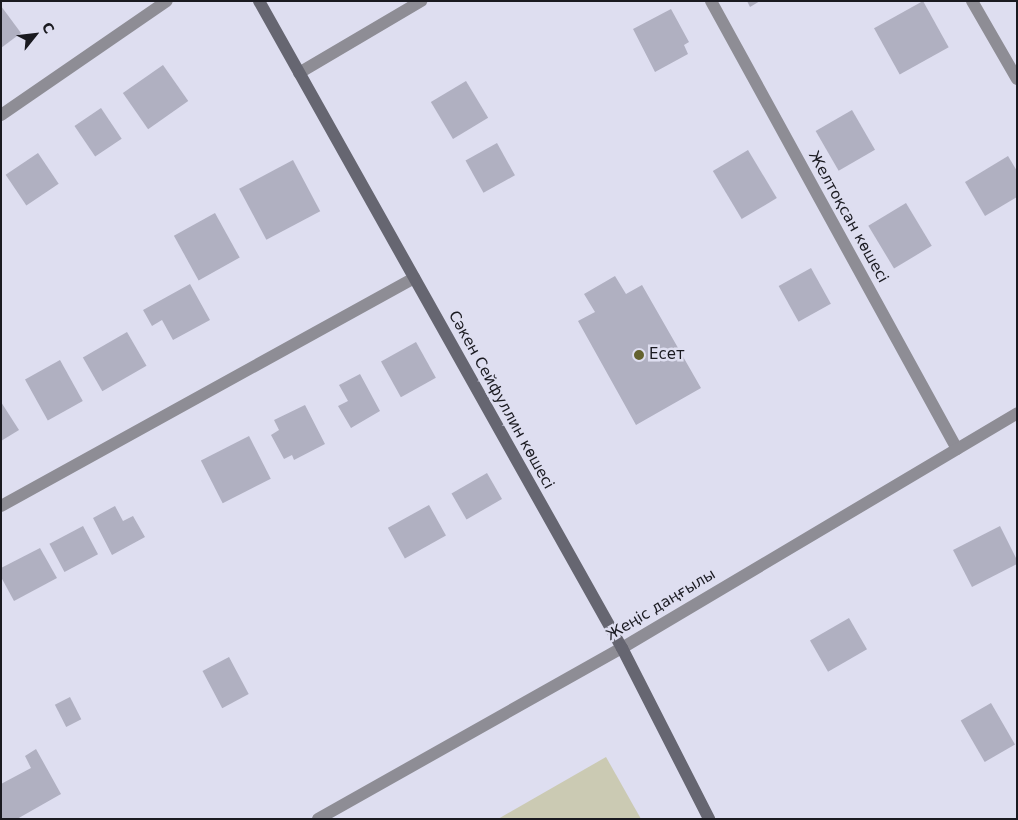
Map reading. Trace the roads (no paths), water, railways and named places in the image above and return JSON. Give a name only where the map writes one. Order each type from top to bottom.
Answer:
[{"type":"street","points":[[1,115],[167,1]]},
{"type":"street","name":"Сәкен Сейфуллин көшесі","points":[[259,1],[622,648],[709,819]]},
{"type":"street","points":[[299,73],[421,1]]},
{"type":"street","name":"Желтоқсан көшесі","points":[[711,1],[957,449]]},
{"type":"street","points":[[972,1],[1017,80]]},
{"type":"street","points":[[1,506],[414,278]]},
{"type":"street","name":"Жеңіс даңғылы","points":[[318,819],[622,648],[1017,413]]},
{"type":"place","name":"Есет","points":[[639,355]]}]
